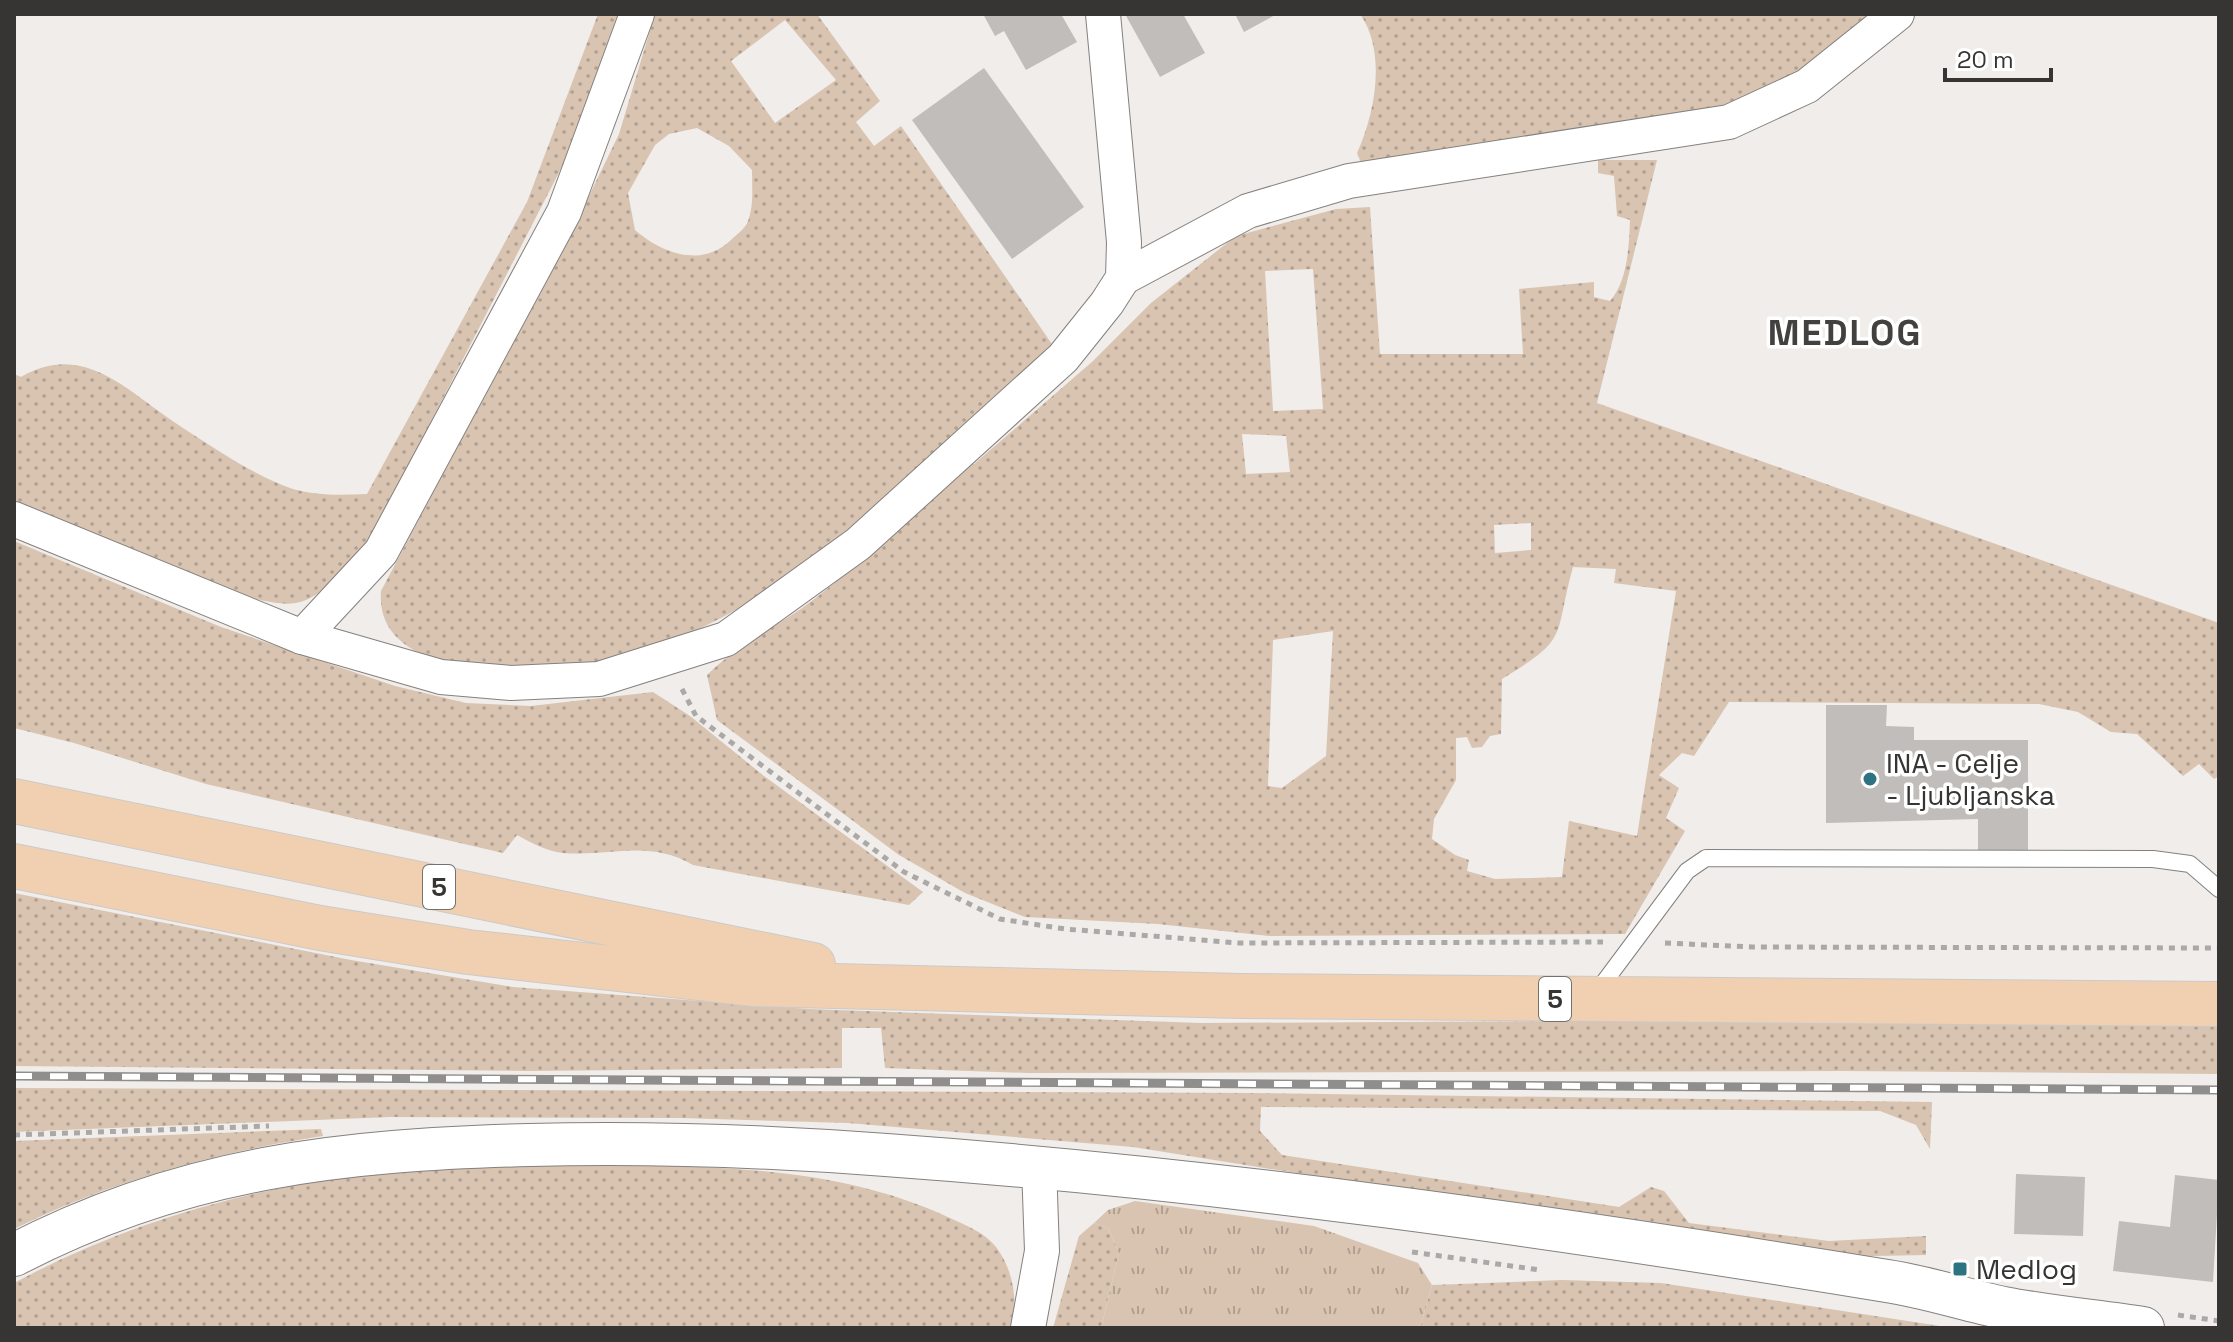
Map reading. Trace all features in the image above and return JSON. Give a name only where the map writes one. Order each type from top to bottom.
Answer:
[{"type":"main road","name":"5","points":[[14,801],[688,941],[797,960],[892,989]]},
{"type":"main road","name":"5","points":[[14,866],[320,928],[468,952],[698,980],[892,989],[2219,1004]]},
{"type":"street","points":[[302,637],[381,552],[556,225],[637,14]]},
{"type":"street","points":[[1103,14],[1124,242],[1123,278]]},
{"type":"street","points":[[14,519],[302,637],[441,677],[511,683],[599,679],[726,639],[858,544],[1063,358],[1123,278],[1248,211],[1349,181],[1729,122],[1807,86],[1897,14]]},
{"type":"street","points":[[14,1255],[87,1220],[170,1192],[249,1170],[360,1152],[571,1144],[800,1149],[1039,1166],[1439,1213],[1895,1282],[2004,1308],[2143,1328]]},
{"type":"street","points":[[1028,1328],[1042,1251],[1039,1166]]},
{"type":"lane","points":[[1592,999],[1687,871],[1706,858],[2153,859],[2190,864],[2219,889]]},
{"type":"path","points":[[666,660],[696,716],[904,872],[1000,919],[1065,929],[1239,943],[1326,946],[1638,941],[1752,947],[2219,948]]},
{"type":"green space","points":[[598,14],[618,14],[569,153],[367,546],[326,588],[296,603],[272,602],[239,594],[157,564],[14,502],[14,374],[21,377],[43,367],[64,364],[84,367],[121,384],[217,450],[278,483],[311,493],[367,494],[527,202]]},
{"type":"green space","points":[[655,14],[817,14],[880,101],[856,122],[874,146],[901,126],[1054,347],[876,510],[812,561],[744,605],[673,640],[598,663],[518,670],[449,665],[416,651],[396,637],[384,617],[381,591],[574,227],[619,134]],"holes":[[[785,20],[836,80],[775,123],[731,61]],[[697,128],[729,146],[752,170],[752,196],[750,215],[743,229],[720,249],[695,255],[670,251],[635,230],[628,193],[655,145],[669,134]]]},
{"type":"green space","points":[[1360,14],[1880,14],[1799,78],[1715,117],[1363,168],[1357,153],[1373,102],[1376,64],[1368,29]]},
{"type":"green space","points":[[1598,160],[1657,160],[1597,403],[2219,623],[2219,776],[2214,779],[2199,764],[2183,776],[2137,734],[2111,732],[2078,712],[2039,704],[1729,702],[1694,756],[1682,753],[1659,775],[1679,788],[1666,818],[1685,831],[1625,934],[1269,936],[1158,924],[1025,917],[965,893],[899,855],[717,720],[707,675],[731,654],[833,584],[965,463],[974,464],[1093,361],[1151,303],[1236,236],[1336,209],[1370,207],[1380,354],[1523,354],[1519,289],[1594,282],[1594,297],[1610,301],[1621,283],[1630,220],[1617,216],[1614,176],[1598,173]],"holes":[[[1313,269],[1323,409],[1273,411],[1265,271]],[[1242,434],[1286,436],[1290,472],[1246,474]],[[1531,523],[1531,550],[1495,553],[1494,525]],[[1573,567],[1616,569],[1614,583],[1676,591],[1637,836],[1569,821],[1562,877],[1495,879],[1467,871],[1469,860],[1455,855],[1432,839],[1434,819],[1456,780],[1456,738],[1467,737],[1472,748],[1482,747],[1490,736],[1501,734],[1502,679],[1550,644],[1560,623]],[[1333,631],[1326,756],[1282,788],[1268,786],[1273,640]]]},
{"type":"green space","points":[[14,541],[221,627],[395,686],[466,703],[531,706],[653,692],[690,716],[764,776],[923,892],[909,905],[693,865],[660,853],[557,852],[517,835],[503,853],[206,784],[14,728]]},
{"type":"green space","points":[[14,893],[351,960],[513,987],[809,1009],[1201,1023],[1572,1021],[2219,1025],[2219,1074],[1842,1071],[1028,1073],[885,1068],[881,1028],[842,1028],[842,1068],[527,1071],[14,1066]]},
{"type":"green space","points":[[14,1088],[1251,1093],[1932,1102],[1930,1149],[1916,1125],[1880,1111],[1261,1107],[1260,1131],[1282,1155],[1619,1207],[1651,1187],[1664,1191],[1689,1223],[1829,1241],[1926,1236],[1926,1255],[1823,1257],[1133,1147],[848,1123],[681,1118],[390,1117],[14,1132]]},
{"type":"green space","points":[[321,1129],[323,1136],[165,1170],[88,1196],[14,1229],[14,1141]]},
{"type":"green space","points":[[519,1165],[739,1169],[847,1184],[900,1198],[969,1227],[996,1247],[1007,1266],[1013,1286],[1013,1328],[14,1328],[14,1283],[98,1243],[186,1212],[275,1189],[367,1174]]},
{"type":"green space","points":[[1135,1201],[1314,1226],[1418,1263],[1432,1285],[1420,1328],[1101,1328],[1119,1253],[1108,1228],[1094,1223],[1108,1210]]},
{"type":"green space","points":[[1094,1223],[1108,1228],[1119,1253],[1101,1328],[1053,1328],[1079,1236]]},
{"type":"green space","points":[[1562,1280],[1661,1283],[1953,1328],[1420,1328],[1432,1285]]},
{"type":"building","points":[[983,14],[1061,14],[1077,42],[1026,70],[1004,31],[995,36]]},
{"type":"building","points":[[1125,14],[1183,14],[1205,53],[1160,77]]},
{"type":"building","points":[[1235,14],[1277,14],[1244,32]]},
{"type":"building","points":[[984,68],[1084,207],[1012,259],[912,120]]},
{"type":"building","points":[[1826,705],[1887,705],[1886,726],[1914,727],[1914,740],[2028,740],[2028,853],[1978,854],[1978,819],[1826,823]]},
{"type":"building","points":[[2016,1174],[2085,1177],[2083,1236],[2014,1234]]},
{"type":"building","points":[[2175,1175],[2219,1180],[2213,1282],[2113,1271],[2119,1221],[2170,1227]]},
{"type":"railway","points":[[14,1076],[2219,1090]]},
{"type":"place","name":"INA - Celje - Ljubljanska","points":[[1870,779]]},
{"type":"place","name":"Medlog","points":[[1960,1269]]},
{"type":"district","name":"MEDLOG","points":[[1845,333]]}]
